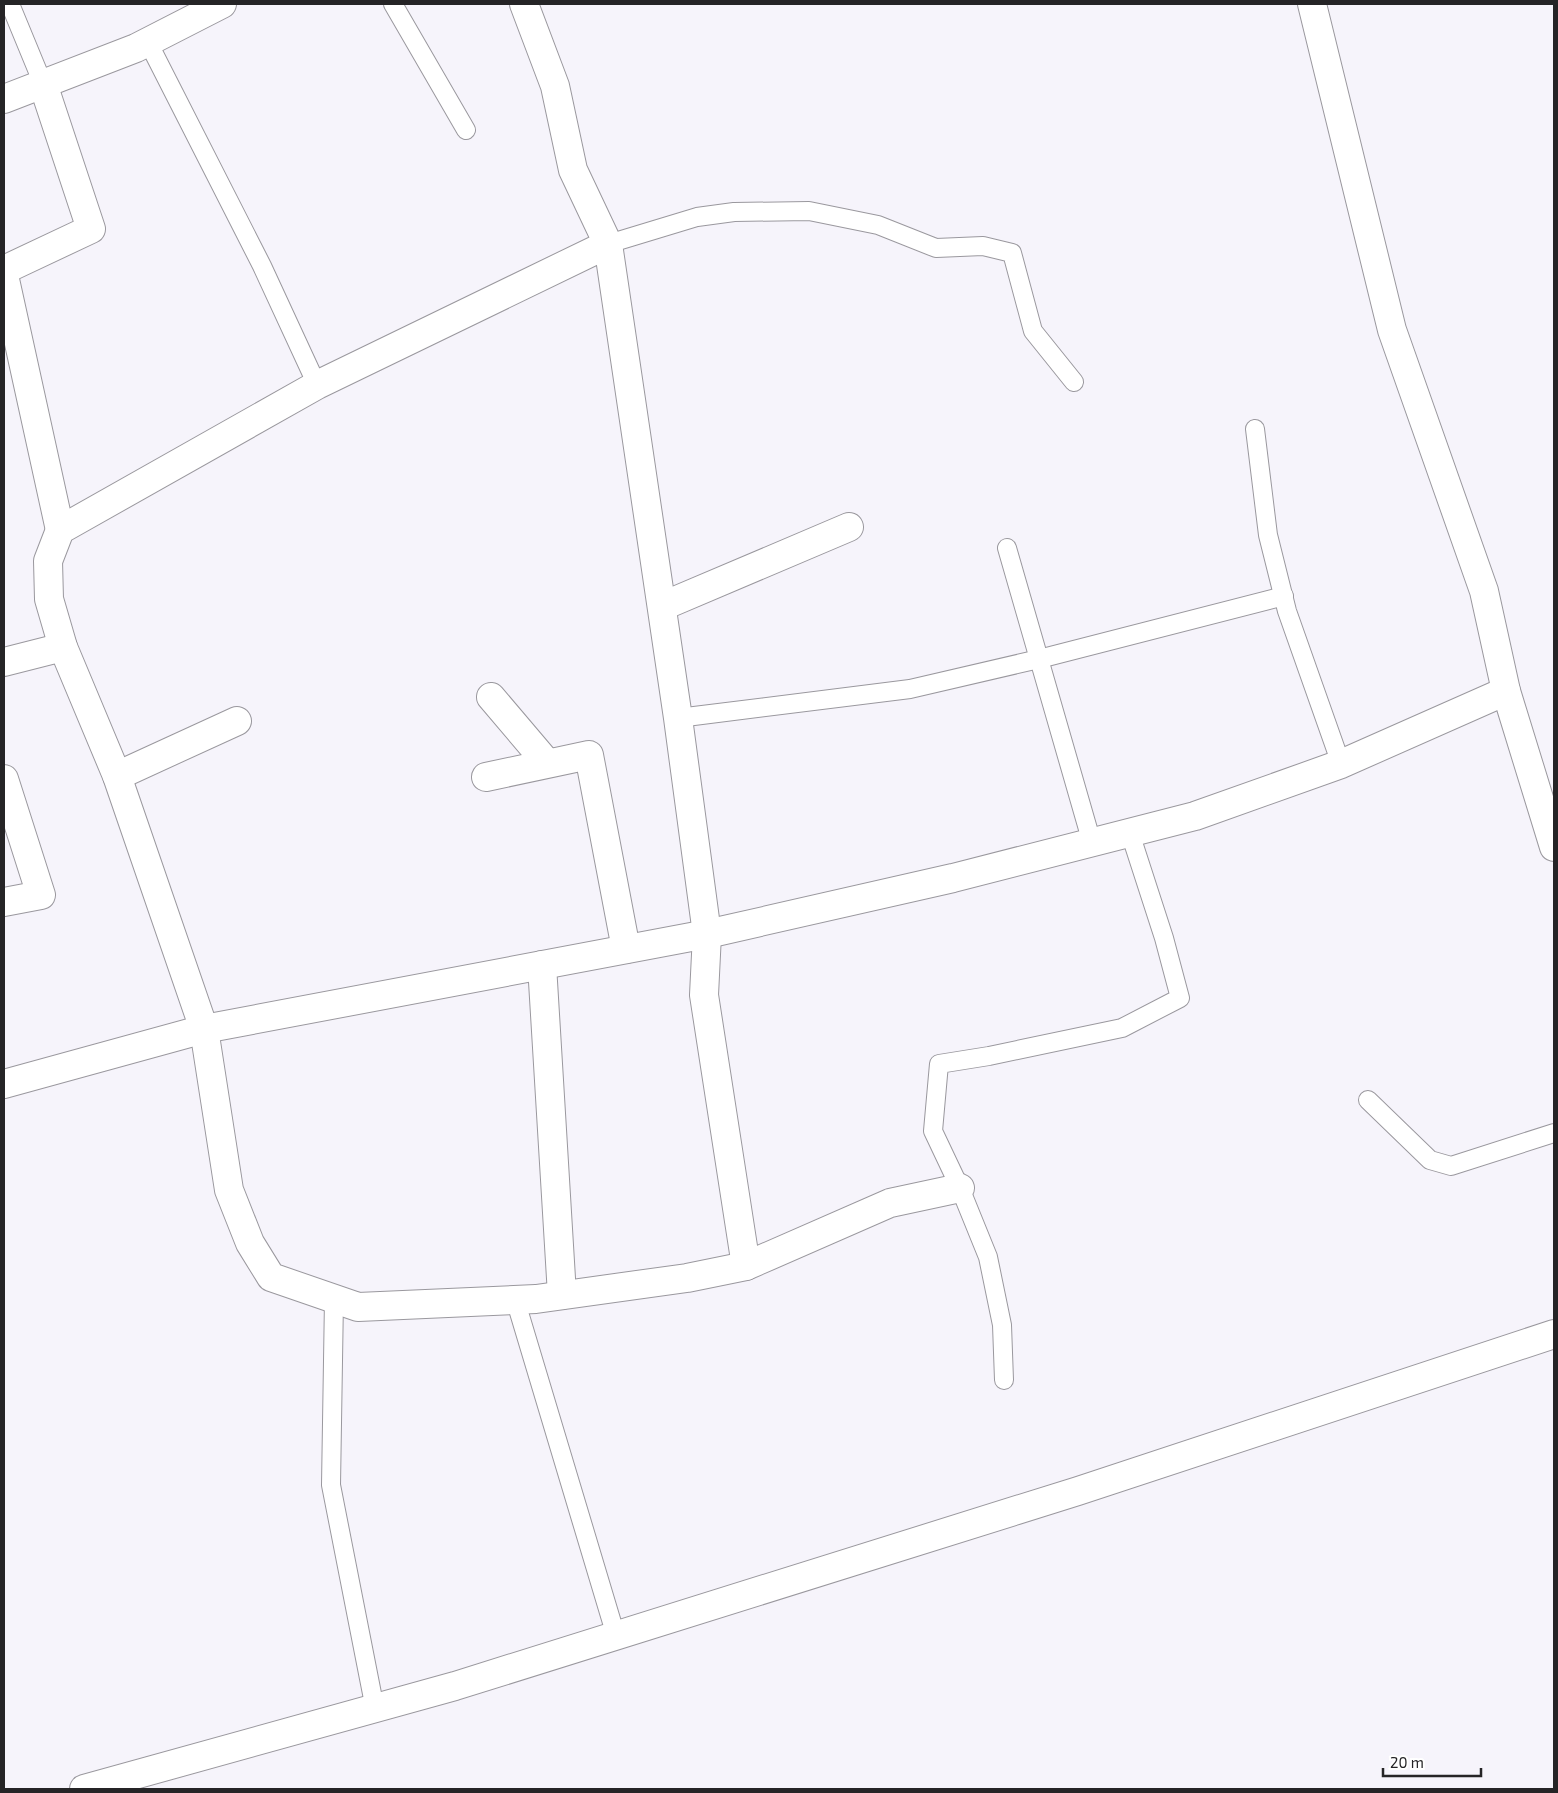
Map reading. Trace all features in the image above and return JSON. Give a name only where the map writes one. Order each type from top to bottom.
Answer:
[{"type":"street","points":[[4,99],[148,42],[222,4]]},
{"type":"street","points":[[524,4],[555,86],[573,170],[608,244],[663,606],[707,934],[704,994],[746,1266]]},
{"type":"street","points":[[1312,4],[1392,330],[1484,591],[1506,691],[1554,847]]},
{"type":"street","points":[[4,270],[91,229],[43,84]]},
{"type":"street","points":[[60,530],[317,385],[608,244]]},
{"type":"street","points":[[4,275],[60,530],[48,561],[49,599],[63,647],[117,776],[204,1029],[229,1190],[250,1243],[271,1277],[358,1307],[562,1295],[687,1278],[746,1266],[890,1202],[960,1188]]},
{"type":"street","points":[[663,606],[849,527]]},
{"type":"street","points":[[4,662],[63,647]]},
{"type":"street","points":[[4,1084],[204,1029],[707,934],[953,878],[1092,843],[1195,816],[1341,764],[1506,691]]},
{"type":"street","points":[[491,697],[547,763]]},
{"type":"street","points":[[117,776],[237,721]]},
{"type":"street","points":[[486,776],[589,755],[626,949]]},
{"type":"street","points":[[4,779],[41,895],[4,902]]},
{"type":"street","points":[[542,965],[562,1295]]},
{"type":"street","points":[[84,1789],[455,1686],[1078,1490],[1554,1334]]},
{"type":"lane","points":[[10,4],[43,84]]},
{"type":"lane","points":[[393,4],[466,130]]},
{"type":"lane","points":[[148,42],[262,266],[317,385]]},
{"type":"lane","points":[[608,244],[697,217],[734,212],[809,211],[878,225],[936,248],[983,246],[1012,254],[1033,331],[1074,382]]},
{"type":"lane","points":[[1255,429],[1268,536],[1284,596],[1341,764]]},
{"type":"lane","points":[[1007,548],[1092,843]]},
{"type":"lane","points":[[678,718],[910,689],[1039,659],[1284,596]]},
{"type":"lane","points":[[1004,1380],[1002,1324],[988,1257],[960,1188],[933,1131],[939,1064],[989,1056],[1122,1028],[1180,998],[1164,938],[1130,833]]},
{"type":"lane","points":[[1368,1100],[1430,1160],[1451,1166],[1554,1134]]},
{"type":"lane","points":[[334,1299],[331,1485],[375,1709]]},
{"type":"lane","points":[[515,1299],[616,1636]]}]
